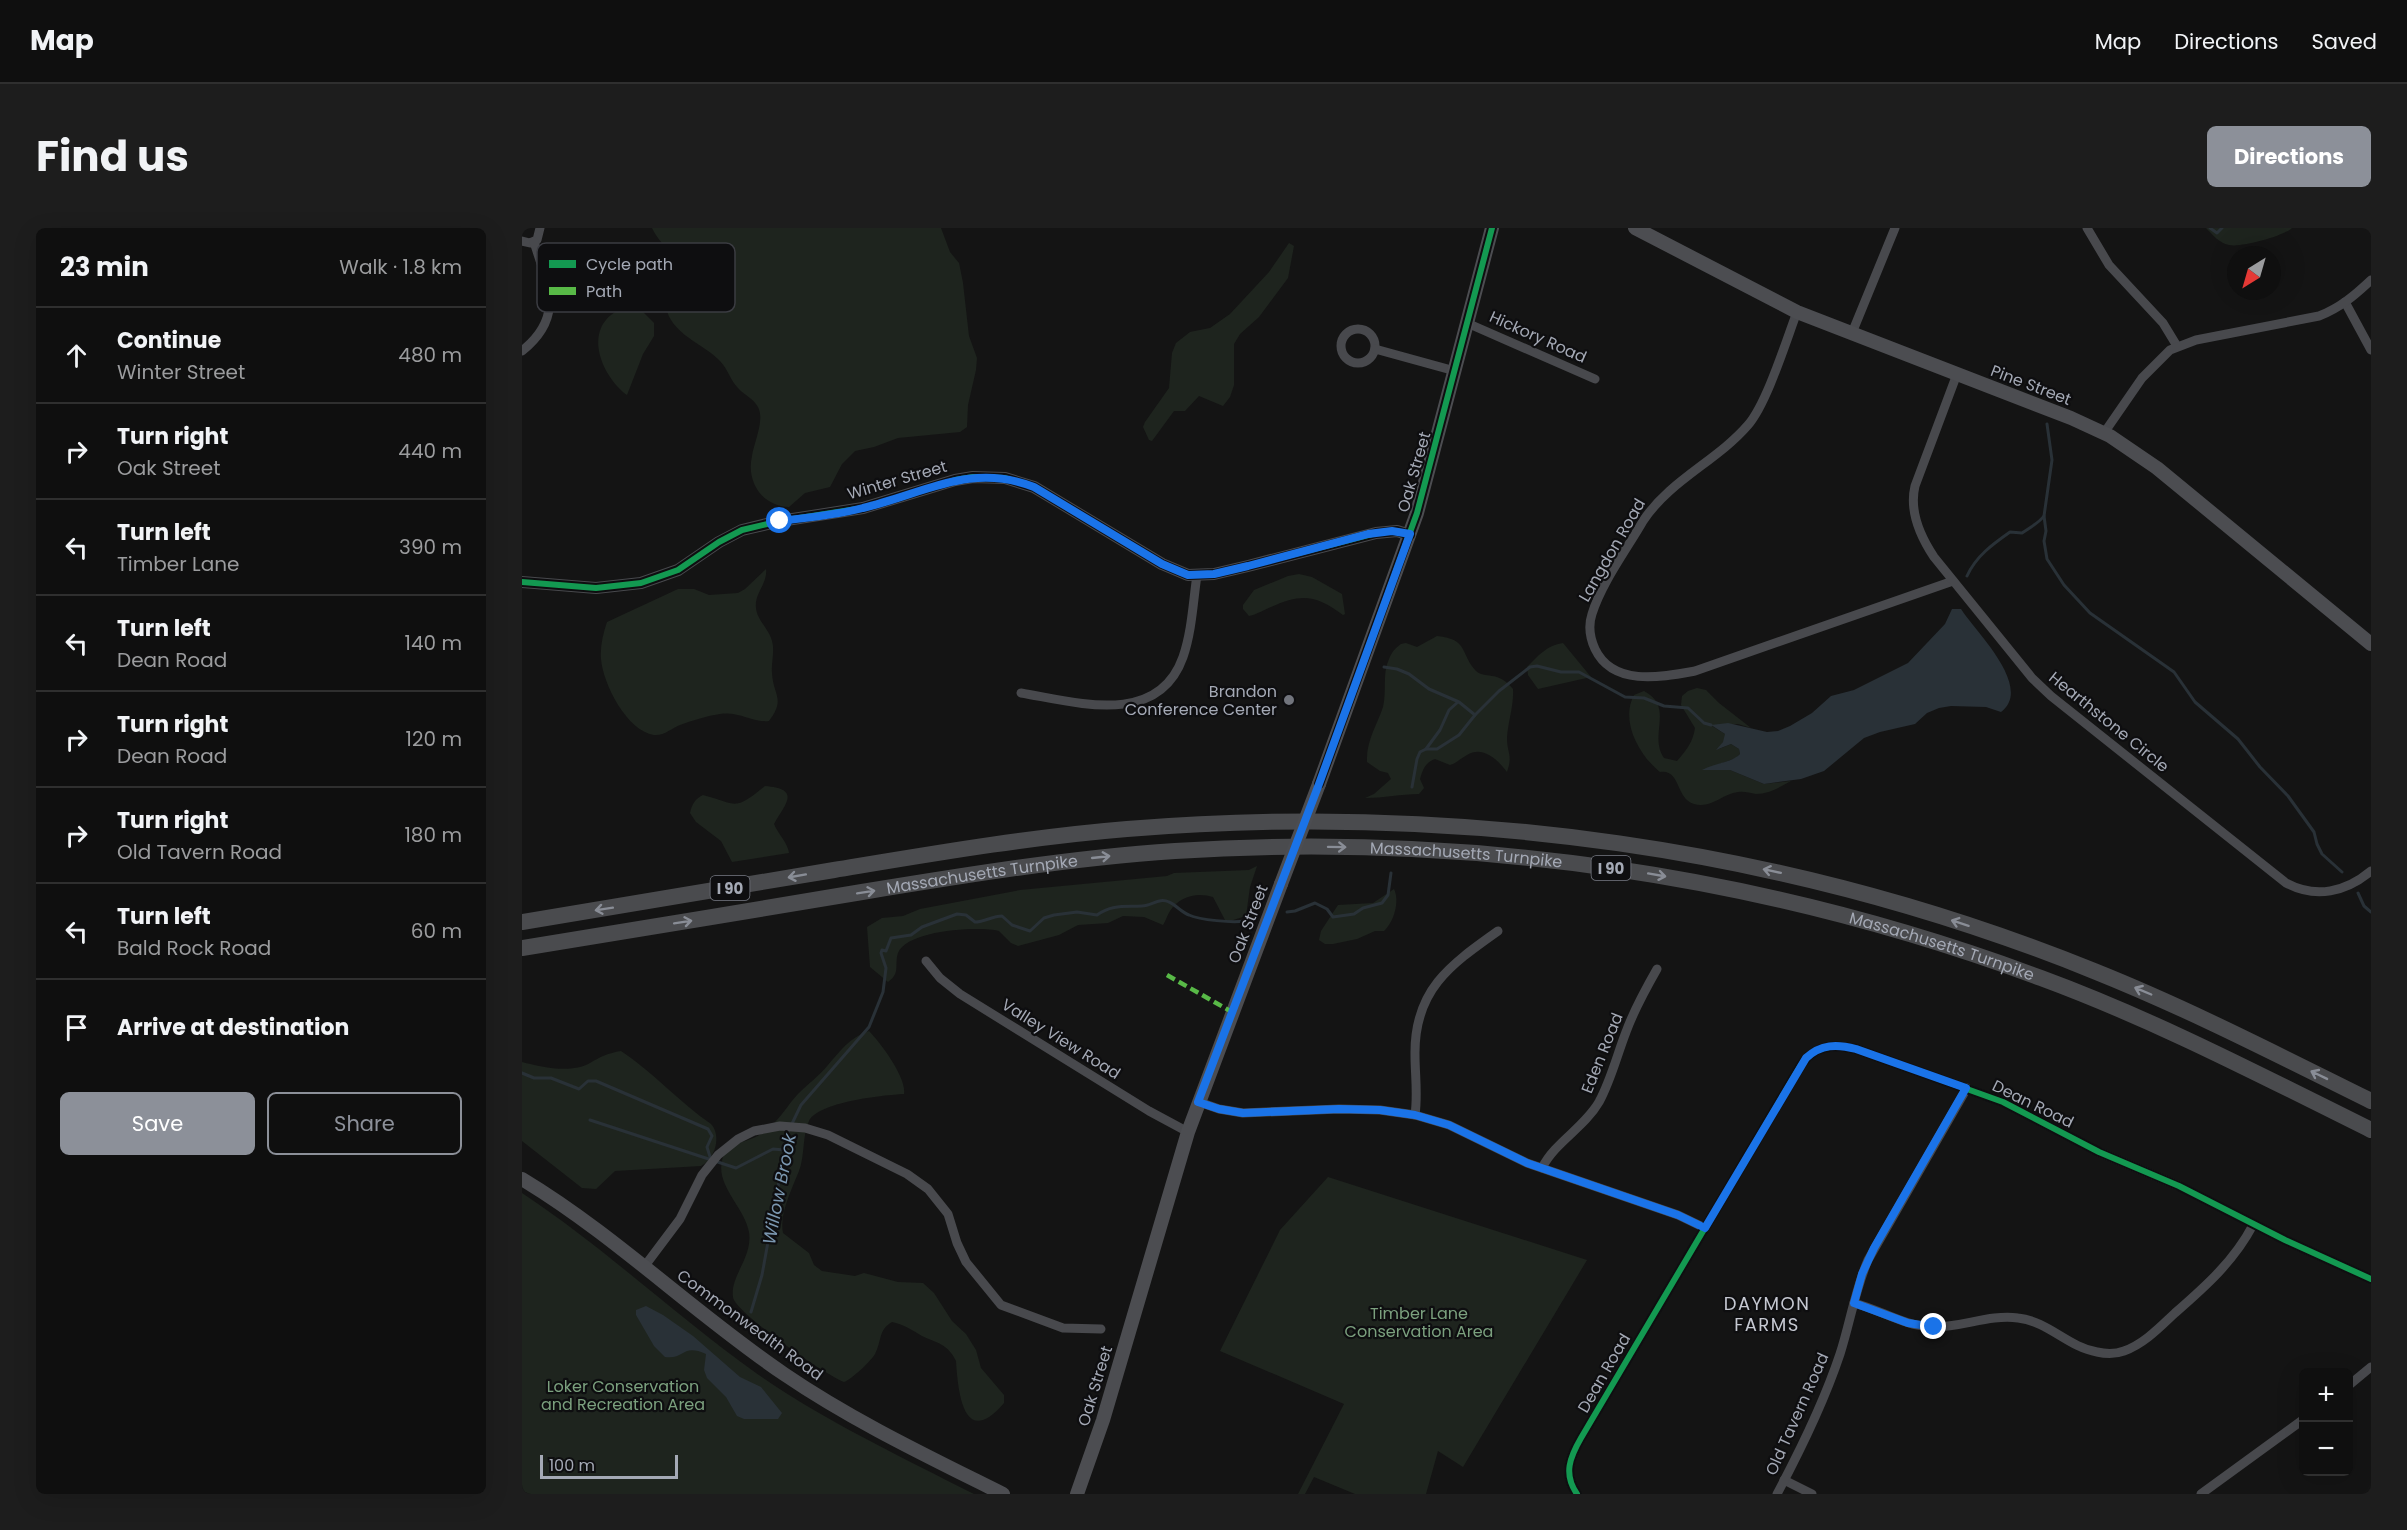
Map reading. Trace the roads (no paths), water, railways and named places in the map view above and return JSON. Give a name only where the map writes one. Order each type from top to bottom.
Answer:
[{"type":"highway","name":"Massachusetts Turnpike","points":[[522,922],[937,853],[1044,837],[1123,829],[1326,820],[1440,824],[1530,832],[1609,841],[1731,862],[1853,891],[1961,923],[2090,969],[2184,1009],[2371,1101]]},
{"type":"highway","name":"Massachusetts Turnpike","points":[[522,948],[976,873],[1121,855],[1245,847],[1312,846],[1414,849],[1515,856],[1615,868],[1726,888],[1815,907],[1944,944],[2040,978],[2165,1029],[2371,1130]]},
{"type":"main road","name":"Oak Street","points":[[1077,1494],[1103,1420],[1198,1102],[1319,784],[1410,534],[1492,228]]},
{"type":"main road","name":"Pine Street","points":[[1635,228],[1797,312],[2071,418],[2104,433],[2157,468],[2371,644]]},
{"type":"main road","name":"Commonwealth Road","points":[[522,1179],[575,1214],[759,1356],[815,1394],[887,1435],[1003,1494]]},
{"type":"street","points":[[522,242],[534,242],[540,236],[540,228]]},
{"type":"street","points":[[1852,333],[1895,228]]},
{"type":"street","points":[[2087,228],[2109,265],[2163,323],[2177,346]]},
{"type":"street","points":[[534,242],[537,252]]},
{"type":"street","points":[[2104,433],[2149,369],[2163,355],[2177,346],[2308,319],[2329,312],[2346,302],[2371,280]]},
{"type":"street","points":[[2346,302],[2371,350]]},
{"type":"street","points":[[522,351],[540,332],[550,312]]},
{"type":"street","name":"Langdon Road","points":[[1797,312],[1761,403],[1749,424],[1659,500],[1650,509],[1631,541],[1592,613],[1590,633],[1598,656],[1615,670],[1632,676],[1664,676],[1695,671],[1953,581]]},
{"type":"street","name":"Hickory Road","points":[[1467,323],[1595,379]]},
{"type":"street","points":[[1375,350],[1455,371]]},
{"type":"street","name":"Hearthstone Circle","points":[[1957,374],[1920,472],[1913,500],[1918,525],[1926,545],[2032,678],[2280,879],[2303,890],[2328,892],[2349,886],[2371,871]]},
{"type":"street","name":"Winter Street","points":[[522,582],[596,588],[641,583],[678,570],[719,542],[742,530],[780,521],[863,508],[955,480],[986,476],[1013,479],[1034,487],[1179,573],[1197,575],[1248,566],[1368,534],[1392,531],[1410,534]]},
{"type":"street","points":[[1021,693],[1108,706],[1136,702],[1158,691],[1172,677],[1182,660],[1188,637],[1197,575]]},
{"type":"street","points":[[1415,1115],[1416,1035],[1423,1003],[1434,984],[1450,967],[1498,931]]},
{"type":"street","name":"Valley View Road","points":[[926,961],[940,978],[960,994],[1149,1111],[1188,1132]]},
{"type":"street","name":"Eden Road","points":[[1542,1168],[1550,1155],[1579,1128],[1599,1102],[1634,1013],[1657,969]]},
{"type":"street","name":"Dean Road","points":[[1577,1494],[1570,1481],[1568,1467],[1575,1450],[1801,1065],[1818,1048],[1840,1046],[1856,1049],[2016,1108],[2099,1152],[2179,1186],[2253,1225],[2371,1279]]},
{"type":"street","name":"Old Tavern Road","points":[[1777,1494],[1825,1394],[1841,1350],[1862,1274],[1874,1248],[1966,1088]]},
{"type":"street","points":[[1198,1102],[1219,1109],[1243,1113],[1339,1109],[1380,1110],[1415,1115],[1449,1125],[1512,1157],[1678,1215],[1705,1228]]},
{"type":"street","points":[[644,1267],[680,1219],[696,1184],[717,1155],[738,1139],[767,1128],[793,1127],[817,1131],[907,1174],[928,1189],[948,1214],[966,1262],[1001,1305],[1063,1328],[1101,1329]]},
{"type":"street","points":[[1854,1303],[1908,1323],[1934,1327],[1997,1317],[2027,1319],[2085,1349],[2103,1353],[2122,1352],[2159,1328],[2214,1279],[2232,1258],[2253,1225]]},
{"type":"street","points":[[2353,1383],[2371,1367]]},
{"type":"street","points":[[2201,1494],[2300,1422]]},
{"type":"street","points":[[1784,1480],[1812,1494]]},
{"type":"waterway","name":"Willow Brook","points":[[2210,228],[2217,233],[2222,228]]},
{"type":"waterway","name":"Willow Brook","points":[[1967,576],[1980,556],[1997,541],[2010,532],[2022,533],[2044,516],[2052,460],[2047,424]]},
{"type":"waterway","points":[[2044,516],[2047,559],[2064,585],[2090,613],[2174,672],[2195,702],[2238,739],[2260,767],[2288,796],[2314,832],[2322,854],[2342,872]]},
{"type":"waterway","name":"Willow Brook","points":[[1412,787],[1420,752],[1426,749],[1437,749],[1459,735],[1499,691],[1530,667],[1537,666],[1561,672],[1579,672],[1625,697],[1644,698],[1664,706],[1688,708],[1704,723],[1711,725]]},
{"type":"waterway","points":[[1384,667],[1409,674],[1429,689],[1459,702],[1475,715]]},
{"type":"waterway","points":[[1426,749],[1440,730],[1449,710],[1458,702]]},
{"type":"waterway","name":"Willow Brook","points":[[1287,912],[1315,903],[1327,909],[1333,917],[1354,914],[1363,908],[1382,903],[1388,895],[1391,873]]},
{"type":"waterway","points":[[2358,893],[2364,906],[2371,912]]},
{"type":"waterway","name":"Willow Brook","points":[[751,1312],[762,1275],[788,1132],[801,1105],[869,1027],[883,992],[886,968],[881,953],[882,950],[886,951],[891,938],[911,935],[922,927],[957,914],[966,915],[975,922],[1002,916],[1012,925],[1030,931],[1044,918],[1054,915],[1077,912],[1097,915],[1114,908],[1146,906],[1162,901],[1169,902],[1194,917],[1217,921],[1244,921]]},
{"type":"waterway","points":[[522,1073],[534,1078],[551,1078],[579,1089],[588,1081],[596,1081],[708,1129],[712,1136],[707,1147],[711,1160]]},
{"type":"waterway","points":[[590,1120],[736,1168],[773,1149],[784,1150]]},
{"type":"place","name":"Brandon Conference Center","points":[[1289,700]]},
{"type":"district","name":"DAYMON FARMS","points":[[1767,1313]]},
{"type":"park label","name":"Timber Lane Conservation Area","points":[[1419,1322]]},
{"type":"park label","name":"Loker Conservation and Recreation Area","points":[[623,1395]]}]
